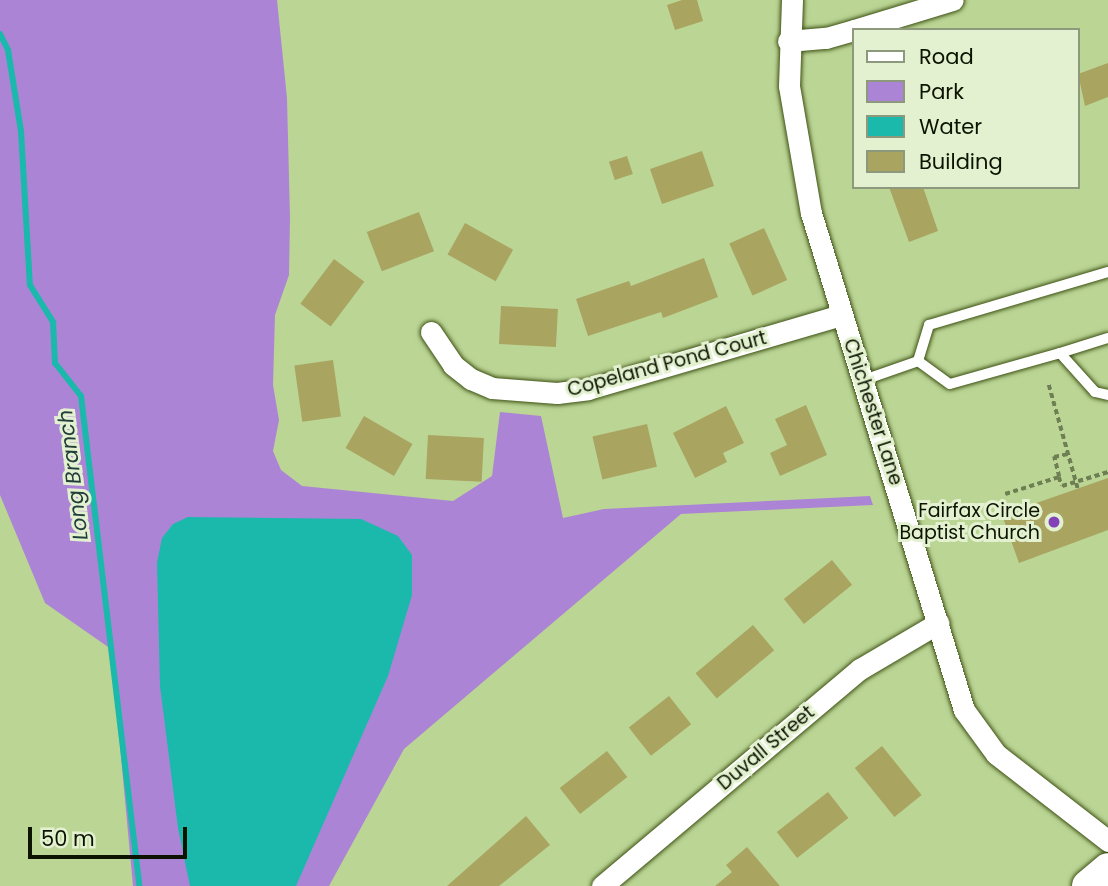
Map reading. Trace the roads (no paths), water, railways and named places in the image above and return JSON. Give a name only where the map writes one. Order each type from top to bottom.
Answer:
[{"type":"main road","points":[[1088,886],[1108,869]]},
{"type":"street","name":"Chichester Lane","points":[[792,0],[789,86],[811,213],[964,710],[978,734],[996,754],[1108,841]]},
{"type":"street","points":[[861,28],[953,0]]},
{"type":"street","points":[[789,41],[826,38],[852,31]]},
{"type":"street","name":"Copeland Pond Court","points":[[431,332],[453,365],[471,379],[492,388],[557,393],[588,389],[841,315]]},
{"type":"street","name":"Duvall Street","points":[[602,886],[860,669],[938,623]]},
{"type":"lane","points":[[918,361],[929,326],[1108,272]]},
{"type":"lane","points":[[918,361],[950,384],[1108,338]]},
{"type":"lane","points":[[1060,353],[1095,391],[1108,395]]},
{"type":"lane","points":[[861,381],[918,361]]},
{"type":"water","points":[[188,517],[361,519],[398,536],[412,555],[412,595],[388,676],[296,886],[190,886],[178,828],[160,686],[157,563],[162,538],[173,524]]},
{"type":"waterway","name":"Long Branch","points":[[0,34],[8,50],[21,131],[30,285],[53,322],[55,363],[81,396],[139,886]]},
{"type":"place","name":"Fairfax Circle Baptist Church","points":[[1054,522]]}]
